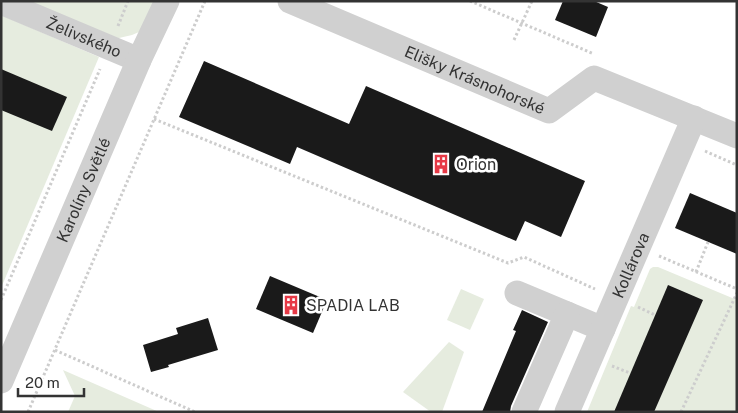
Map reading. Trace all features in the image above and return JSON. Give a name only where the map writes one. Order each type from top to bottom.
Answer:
[{"type":"street","name":"Karolíny Světlé","points":[[3,372],[167,1]]},
{"type":"street","name":"Elišky Krásnohorské","points":[[290,1],[549,111],[594,78],[737,136]]},
{"type":"street","name":"Želivského","points":[[1,2],[140,60]]},
{"type":"street","name":"Kollárova","points":[[568,412],[694,118]]},
{"type":"street","points":[[517,293],[603,329]]},
{"type":"street","points":[[524,412],[566,314]]},
{"type":"path","points":[[1,300],[128,1]]},
{"type":"path","points":[[28,412],[205,1]]},
{"type":"path","points":[[514,40],[532,1]]},
{"type":"path","points":[[154,119],[508,263],[524,257],[616,299]]},
{"type":"path","points":[[683,143],[737,165]]},
{"type":"path","points":[[696,272],[708,242]]},
{"type":"path","points":[[638,247],[737,291],[681,412]]},
{"type":"path","points":[[648,311],[656,315]]},
{"type":"path","points":[[55,350],[195,412]]},
{"type":"path","points":[[622,370],[630,373]]},
{"type":"shaded area","points":[[21,1],[158,1],[139,32],[119,38],[103,37]]},
{"type":"shaded area","points":[[1,15],[99,57],[1,288]]},
{"type":"shaded area","points":[[658,267],[737,300],[737,412],[587,412],[631,306],[634,307],[650,269]]},
{"type":"shaded area","points":[[461,289],[484,299],[470,330],[447,320]]},
{"type":"shaded area","points":[[449,342],[464,352],[442,412],[431,412],[403,392]]},
{"type":"shaded area","points":[[63,370],[159,412],[68,412],[75,396]]},
{"type":"building","points":[[563,1],[594,1],[608,7],[596,37],[555,20]]},
{"type":"building","name":"Orion","points":[[204,61],[349,124],[366,86],[585,181],[561,237],[525,221],[516,241],[297,147],[290,164],[179,117]]},
{"type":"building","points":[[1,69],[67,97],[52,131],[1,110]]},
{"type":"building","points":[[690,193],[737,213],[737,254],[675,228]]},
{"type":"building","name":"SPADIA LAB","points":[[270,276],[327,300],[313,333],[256,309]]},
{"type":"building","points":[[668,285],[703,300],[654,412],[614,412]]},
{"type":"building","points":[[522,310],[548,322],[510,412],[482,412],[516,331],[513,330]]},
{"type":"building","points":[[208,318],[218,350],[151,372],[143,345],[178,334],[176,328]]},
{"type":"place","name":"Orion","points":[[441,164]]},
{"type":"place","name":"SPADIA LAB","points":[[291,305]]}]
